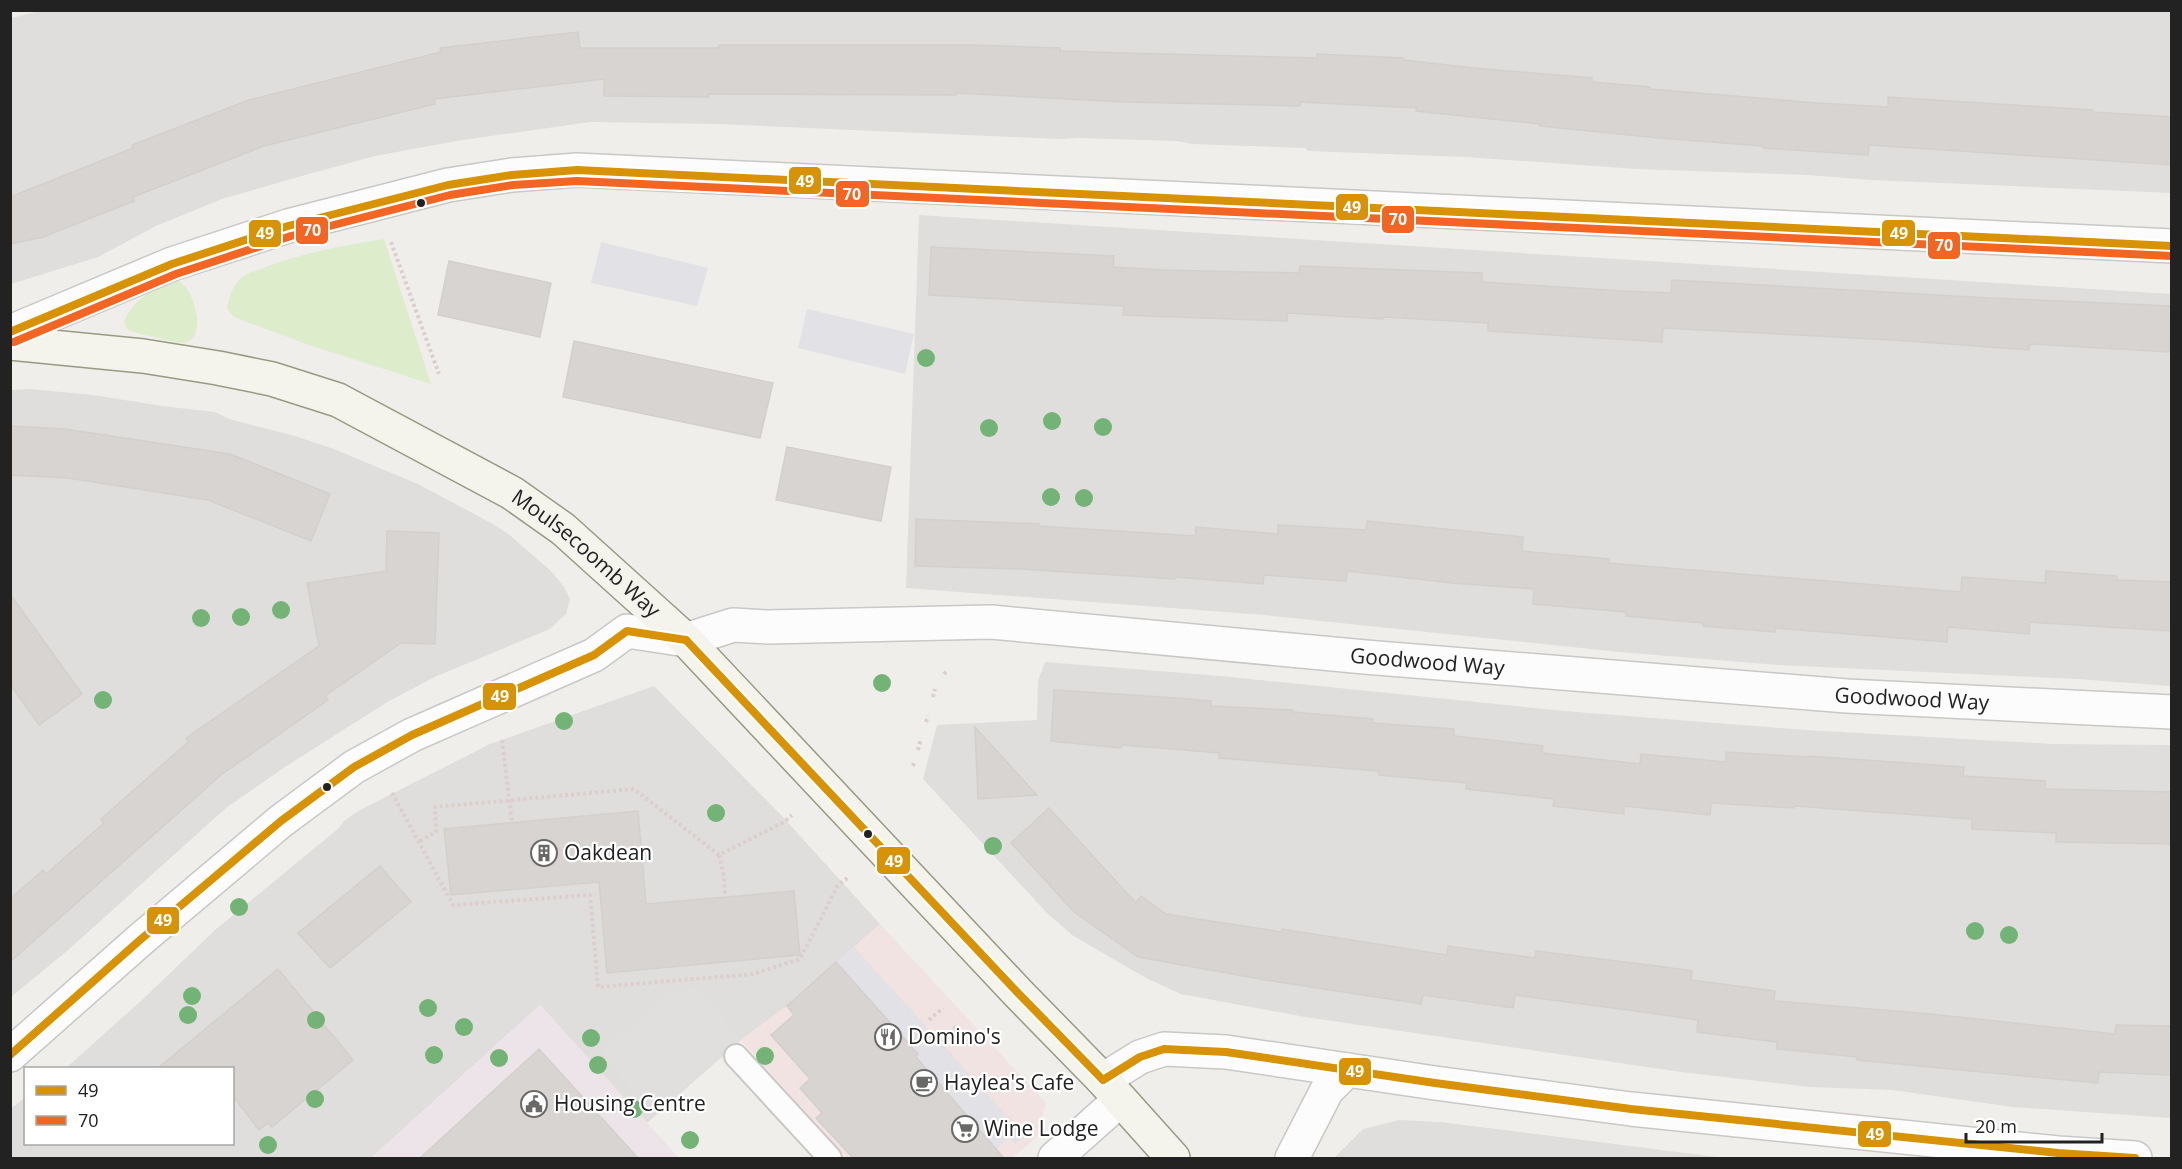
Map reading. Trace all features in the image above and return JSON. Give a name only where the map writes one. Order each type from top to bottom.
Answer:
[{"type":"street","points":[[10,332],[172,264],[288,226],[448,185],[512,175],[577,170],[2172,246]]},
{"type":"street","name":"Moulsecoomb Way","points":[[10,343],[112,352],[218,368],[272,379],[338,400],[512,493],[563,529],[686,640],[1173,1158]]},
{"type":"street","name":"Goodwood Way","points":[[686,640],[733,625],[767,627],[991,622],[1377,658],[1847,696],[2172,712]]},
{"type":"street","points":[[10,1055],[140,940],[281,821],[354,767],[412,735],[594,655],[627,631],[686,640]]},
{"type":"street","points":[[1055,1158],[1140,1057],[1164,1049],[1226,1052],[1642,1111],[2058,1154],[2135,1158]]},
{"type":"street","points":[[1292,1158],[1327,1090],[1347,1070]]},
{"type":"lane","points":[[736,1056],[830,1158]]},
{"type":"path","points":[[390,239],[439,374]]},
{"type":"path","points":[[933,697],[935,689]]},
{"type":"path","points":[[926,722],[928,716]]},
{"type":"path","points":[[502,738],[512,823]]},
{"type":"path","points":[[918,750],[921,738]]},
{"type":"path","points":[[913,766],[915,761]]},
{"type":"path","points":[[389,786],[453,905],[590,895],[598,987],[753,974],[800,960],[838,885],[849,877]]},
{"type":"path","points":[[420,841],[436,832],[435,807],[634,789],[719,855],[724,876],[725,897]]},
{"type":"path","points":[[719,855],[784,822],[792,814]]},
{"type":"path","points":[[929,1020],[943,1008]]},
{"type":"path","points":[[940,1041],[957,1026]]},
{"type":"shaded area","points":[[40,11],[2171,11],[2171,193],[1637,169],[1465,157],[1308,151],[1305,148],[1192,144],[1177,141],[1059,139],[718,124],[590,122],[456,141],[375,156],[298,177],[222,199],[156,226],[98,257],[11,284],[11,18]]},
{"type":"shaded area","points":[[919,215],[2171,294],[2171,686],[2077,679],[1778,665],[1619,652],[1264,615],[906,588]]},
{"type":"shaded area","points":[[601,242],[708,268],[697,306],[591,283]]},
{"type":"shaded area","points":[[807,309],[914,334],[905,374],[798,348]]},
{"type":"shaded area","points":[[29,389],[93,395],[215,412],[229,419],[334,449],[418,484],[507,533],[551,571],[570,599],[566,614],[550,629],[437,676],[389,701],[285,767],[226,808],[67,951],[11,997],[11,390]]},
{"type":"shaded area","points":[[1045,662],[1221,676],[1564,711],[1806,730],[2053,744],[2171,745],[2171,1118],[2013,1107],[1892,1090],[1810,1087],[1681,1072],[1305,1017],[1181,994],[1146,978],[1072,935],[1047,913],[923,779],[937,725],[1037,720],[1038,681]]},
{"type":"shaded area","points":[[654,686],[781,815],[880,924],[787,1006],[741,1040],[647,1123],[540,1005],[371,1158],[11,1158],[10,1109],[24,1099],[24,1145],[234,1145],[234,1067],[67,1067],[215,930],[339,828],[344,821],[358,811],[490,744]]},
{"type":"shaded area","points":[[880,924],[1046,1103],[1037,1137],[1012,1158],[847,1158],[741,1040],[787,1006]]},
{"type":"shaded area","points":[[854,947],[1025,1136],[1015,1144],[1009,1137],[997,1149],[992,1144],[836,962]]},
{"type":"shaded area","points":[[697,987],[740,1038],[653,1114],[600,1053],[669,994]]},
{"type":"shaded area","points":[[540,1005],[679,1158],[371,1158]]},
{"type":"shaded area","points":[[1399,1120],[1440,1122],[1725,1158],[1334,1158],[1363,1129]]},
{"type":"green space","points":[[384,239],[431,384],[309,345],[234,317],[227,309],[235,286],[242,277],[250,273],[306,254]]},
{"type":"green space","points":[[175,279],[188,290],[193,300],[197,323],[196,333],[191,340],[176,342],[127,329],[124,322],[132,307],[159,286]]},
{"type":"building","points":[[578,32],[580,48],[719,48],[719,45],[970,45],[1124,53],[1317,58],[1317,54],[1403,58],[1403,60],[1474,68],[1592,78],[1592,82],[1650,87],[1650,89],[1818,103],[1888,107],[1888,97],[2093,110],[2093,112],[2172,117],[2172,165],[1869,145],[1868,155],[1763,148],[1763,146],[1540,126],[1541,124],[1416,111],[1417,108],[1300,102],[1300,106],[1124,102],[956,93],[956,95],[604,96],[604,79],[434,99],[435,104],[264,146],[133,197],[134,201],[43,237],[10,244],[10,197],[133,148],[132,145],[249,100],[441,52],[440,48]]},
{"type":"building","points":[[931,247],[1114,256],[1113,267],[1163,270],[1299,273],[1300,266],[1482,273],[1482,282],[1623,291],[1671,293],[1672,280],[2171,306],[2169,352],[2030,344],[2029,350],[1894,340],[1663,328],[1662,342],[1488,331],[1488,323],[1383,317],[1383,319],[1287,313],[1287,321],[1123,315],[1124,306],[929,295]]},
{"type":"building","points":[[449,261],[551,283],[540,337],[438,315]]},
{"type":"building","points":[[574,341],[773,383],[760,438],[563,397]]},
{"type":"building","points":[[10,426],[65,429],[230,454],[330,494],[311,541],[208,500],[68,478],[10,475]]},
{"type":"building","points":[[787,447],[891,467],[881,521],[776,500]]},
{"type":"building","points":[[916,519],[1039,524],[1039,526],[1195,536],[1196,527],[1278,534],[1278,525],[1366,530],[1367,521],[1523,537],[1522,551],[1609,559],[1608,563],[1961,592],[1962,577],[2045,583],[2046,571],[2117,576],[2117,580],[2172,582],[2172,631],[2030,622],[2029,634],[1948,627],[1947,642],[1775,628],[1775,632],[1703,626],[1703,623],[1626,616],[1626,612],[1533,604],[1534,589],[1452,583],[1347,571],[1346,581],[1264,575],[1263,584],[1022,569],[915,566]]},
{"type":"building","points":[[387,531],[439,533],[435,644],[401,643],[325,696],[328,700],[221,775],[10,962],[10,899],[43,870],[46,874],[104,823],[101,819],[188,742],[186,738],[319,646],[307,583],[386,571]]},
{"type":"building","points":[[10,594],[82,694],[39,725],[10,684]]},
{"type":"building","points":[[1054,690],[1211,701],[1211,706],[1293,710],[1293,712],[1373,719],[1372,723],[1454,729],[1454,736],[1543,746],[1542,753],[1640,764],[1641,754],[1726,762],[1726,752],[1808,756],[1964,767],[1963,776],[2045,781],[2045,789],[2172,792],[2172,844],[2056,842],[2056,833],[1972,829],[1972,819],[1794,806],[1794,808],[1711,803],[1710,815],[1624,806],[1624,814],[1553,806],[1554,799],[1466,789],[1467,783],[1379,775],[1379,771],[1219,758],[1219,753],[1122,745],[1121,748],[1051,741]]},
{"type":"building","points":[[975,727],[1037,795],[978,799]]},
{"type":"building","points":[[1049,808],[1136,903],[1141,896],[1166,914],[1281,932],[1282,929],[1447,955],[1448,946],[1535,958],[1536,951],[1692,971],[1691,980],[1775,991],[1774,1001],[1931,1014],[2115,1034],[2116,1025],[2172,1026],[2172,1075],[2099,1072],[2098,1083],[1857,1060],[1857,1057],[1777,1049],[1777,1042],[1697,1032],[1698,1020],[1650,1013],[1515,995],[1513,1008],[1423,995],[1421,1004],[1138,957],[1074,912],[1011,843]]},
{"type":"building","points":[[638,811],[646,904],[794,891],[800,955],[607,973],[599,882],[451,895],[444,829]]},
{"type":"building","points":[[380,866],[411,902],[330,968],[298,933]]},
{"type":"building","points":[[836,962],[918,1054],[916,1057],[1004,1158],[853,1158],[816,1118],[822,1113],[800,1088],[810,1079],[771,1035],[794,1015],[787,1006]]},
{"type":"building","points":[[278,969],[353,1060],[272,1127],[268,1123],[259,1130],[234,1098],[234,1067],[159,1067]]},
{"type":"building","name":"Housing Centre","points":[[539,1049],[638,1158],[420,1158]]},
{"type":"transit line","name":"49","points":[[10,332],[172,264],[288,226],[448,185],[512,175],[577,170],[2172,246]]},
{"type":"transit line","name":"70","points":[[14,342],[176,274],[291,236],[450,195],[513,185],[577,181],[2172,256]]},
{"type":"transit line","name":"49","points":[[10,1055],[140,940],[281,821],[354,767],[412,735],[594,655],[627,631],[686,640]]},
{"type":"transit line","name":"49","points":[[686,640],[1018,993],[1103,1080]]},
{"type":"transit line","name":"49","points":[[1103,1080],[1140,1057],[1164,1049],[1226,1052],[1631,1109],[2058,1153],[2135,1158]]},
{"type":"place","name":"Oakdean","points":[[544,853]]},
{"type":"place","name":"Domino's","points":[[888,1037]]},
{"type":"place","name":"Haylea's Cafe","points":[[924,1083]]},
{"type":"place","name":"Housing Centre","points":[[534,1104]]},
{"type":"place","name":"Wine Lodge","points":[[965,1129]]}]
